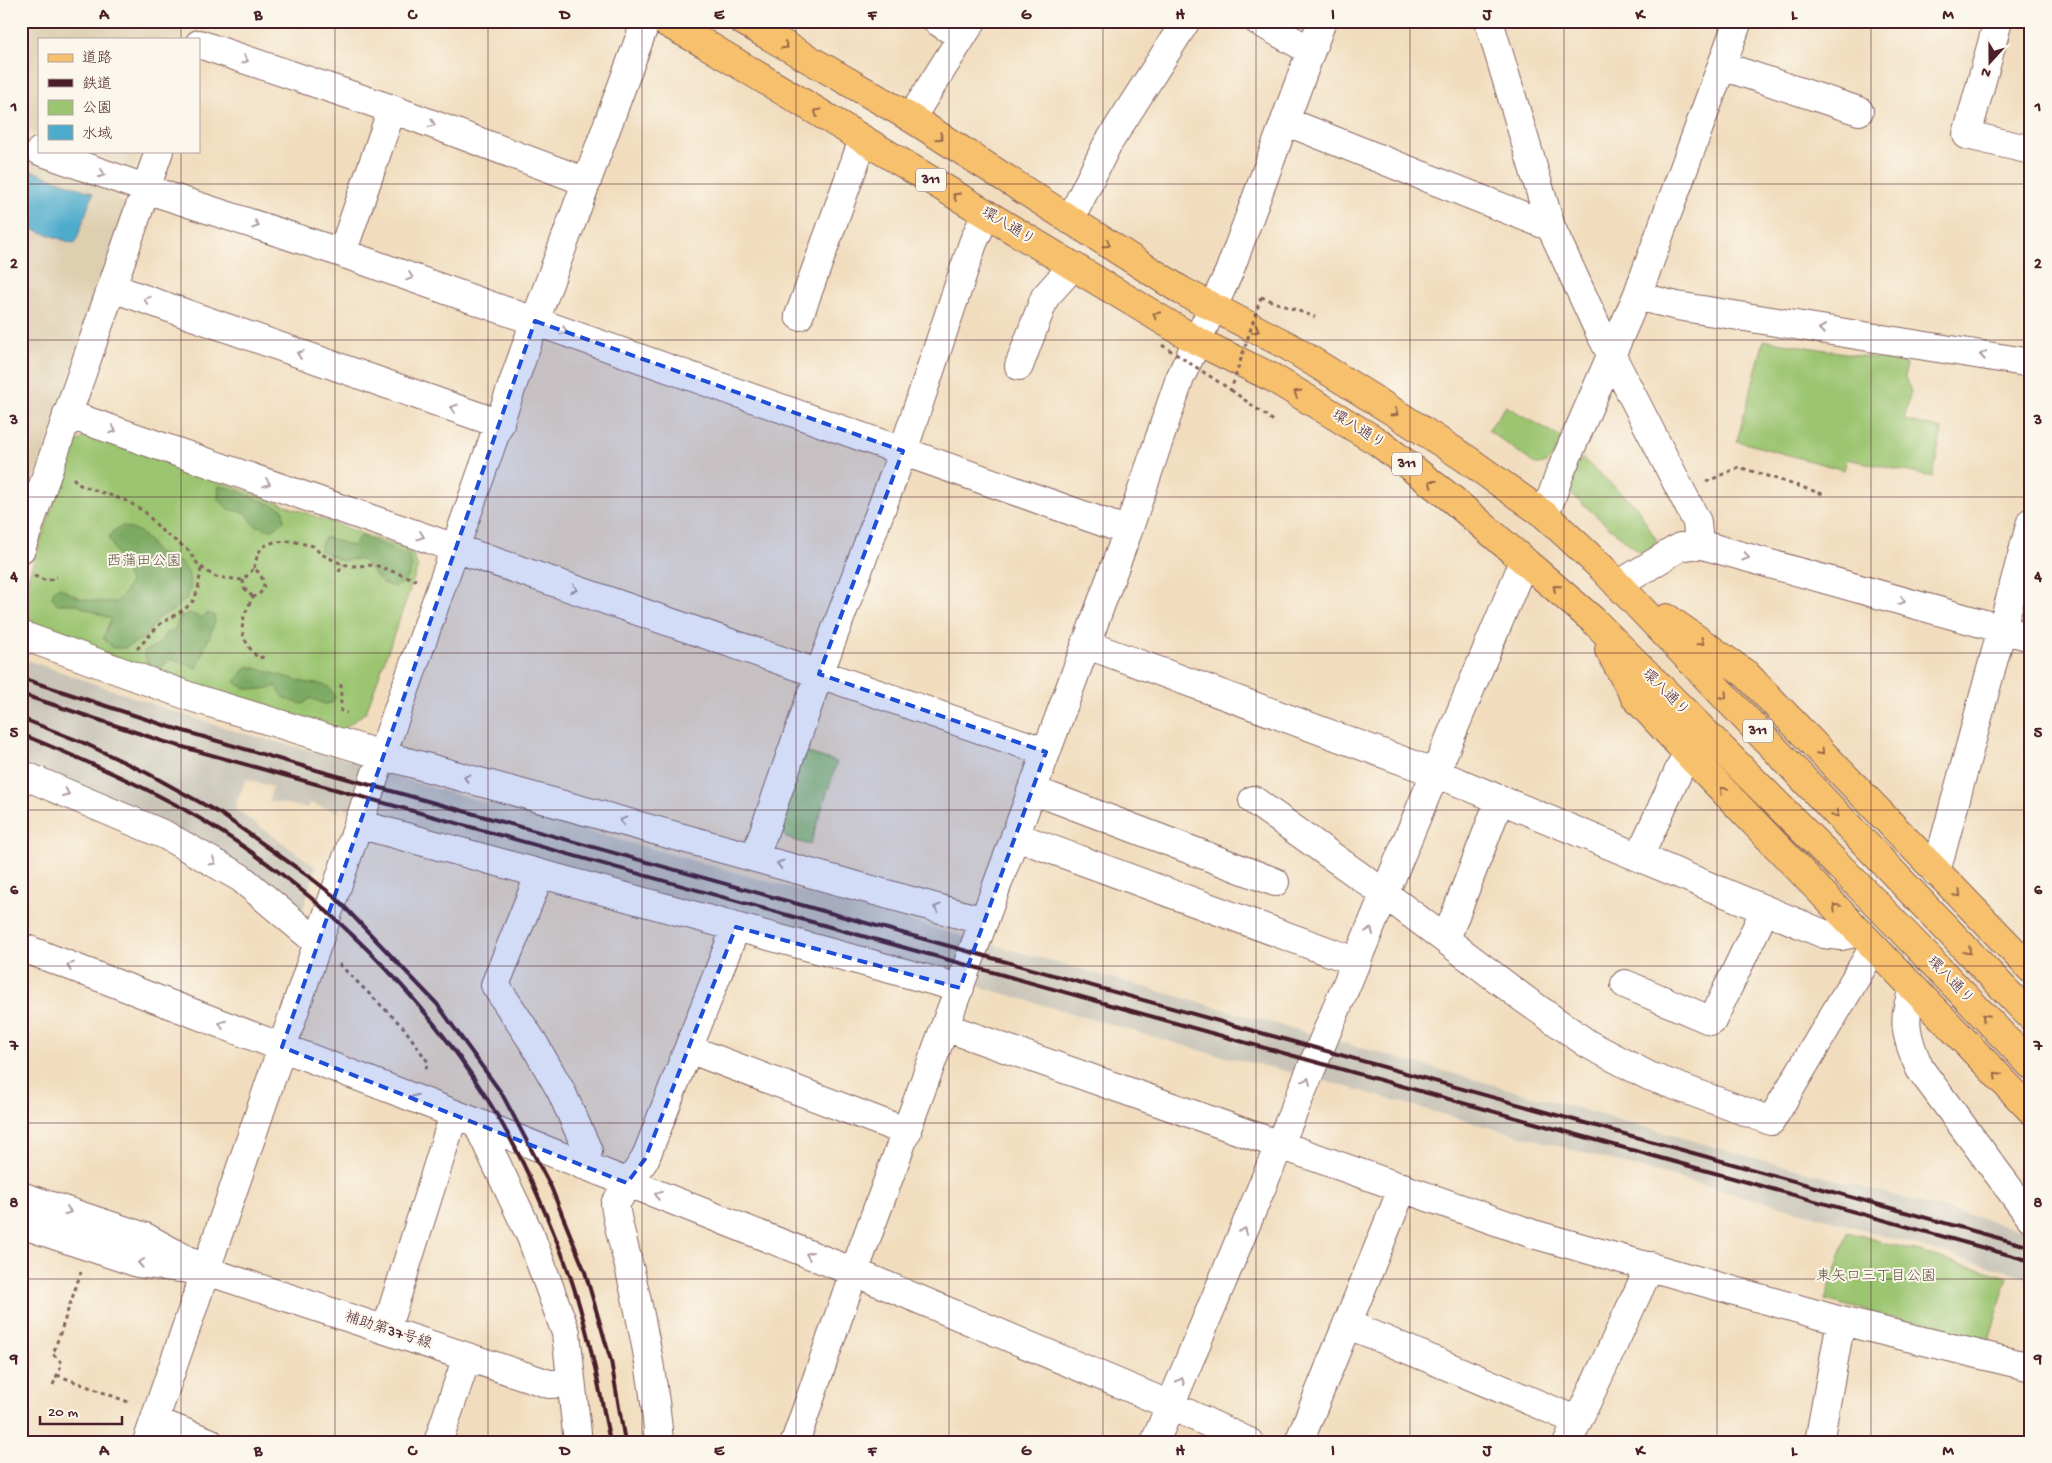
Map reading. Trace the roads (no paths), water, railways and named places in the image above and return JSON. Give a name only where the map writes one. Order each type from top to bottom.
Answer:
[{"type":"main road","name":"環八通り","points":[[663,21],[707,45],[1197,341],[1273,378],[1378,442],[1452,499],[1592,620],[1866,893],[2031,1065]]},
{"type":"main road","name":"311","points":[[743,21],[911,118],[1212,308],[1288,346],[1465,458],[1545,515],[1610,576],[2031,1017]]},
{"type":"main road","points":[[1610,576],[1746,674],[2031,970]]},
{"type":"main road","points":[[1592,620],[1635,697],[2031,1110]]},
{"type":"street","points":[[200,41],[206,21]]},
{"type":"street","points":[[209,1442],[151,1431],[207,1271],[275,1044],[325,950],[358,824],[382,754],[535,321],[646,21]]},
{"type":"street","points":[[911,118],[967,29],[937,21]]},
{"type":"street","points":[[1070,220],[1107,145],[1186,21]]},
{"type":"street","points":[[1258,21],[1311,52]]},
{"type":"street","points":[[795,1442],[854,1272],[1128,531],[1180,378],[1229,272],[1322,21]]},
{"type":"street","points":[[1489,21],[1551,227],[1612,356],[1697,522],[1699,544]]},
{"type":"street","points":[[1545,515],[1560,473],[1637,296],[1738,21]]},
{"type":"street","points":[[1998,21],[1967,135],[2031,150]]},
{"type":"street","points":[[200,44],[392,109],[587,182]]},
{"type":"street","points":[[1722,66],[1859,111]]},
{"type":"street","points":[[342,253],[392,109]]},
{"type":"street","points":[[1285,121],[1551,227]]},
{"type":"street","points":[[799,316],[863,140]]},
{"type":"street","points":[[21,144],[38,151]]},
{"type":"street","points":[[42,152],[146,189],[342,253],[1128,531]]},
{"type":"street","points":[[21,549],[159,152]]},
{"type":"street","points":[[754,857],[818,674],[903,451],[973,243],[986,214]]},
{"type":"street","points":[[1019,366],[1045,297],[1073,266]]},
{"type":"street","points":[[113,288],[500,424]]},
{"type":"street","points":[[1637,296],[1677,306],[2031,363]]},
{"type":"street","points":[[67,414],[1046,752]]},
{"type":"street","points":[[1936,872],[2031,522]]},
{"type":"street","points":[[1610,576],[1680,547],[1699,544],[2031,637]]},
{"type":"street","points":[[1155,1442],[1524,561]]},
{"type":"street","points":[[21,635],[194,698],[382,754],[984,921]]},
{"type":"street","points":[[1085,644],[1436,772],[1824,934],[1867,939],[1771,1121],[1649,1076],[1588,1044],[1524,999],[1385,894],[1253,800]]},
{"type":"street","points":[[1639,857],[1687,753]]},
{"type":"street","points":[[21,774],[173,840],[241,878],[325,950]]},
{"type":"street","points":[[1031,791],[1275,882]]},
{"type":"street","points":[[1446,939],[1500,799]]},
{"type":"street","points":[[358,824],[960,988]]},
{"type":"street","points":[[1015,836],[1357,962]]},
{"type":"street","points":[[540,874],[495,985],[533,1042],[561,1091],[588,1150],[582,1165]]},
{"type":"street","points":[[1625,984],[1712,1021],[1765,910]]},
{"type":"street","points":[[659,1442],[657,1407],[645,1333],[631,1272],[617,1224],[614,1204],[645,1159],[736,927]]},
{"type":"street","points":[[21,947],[415,1098],[854,1272],[1170,1406],[1249,1442]]},
{"type":"street","points":[[1914,989],[1906,1005],[1908,1041],[1920,1069],[2031,1218]]},
{"type":"street","points":[[945,1027],[1280,1143],[1533,1234],[1841,1321],[2031,1367]]},
{"type":"street","points":[[689,1048],[907,1132]]},
{"type":"street","points":[[386,1330],[466,1118]]},
{"type":"street","points":[[466,1118],[531,1237],[564,1328],[578,1442]]},
{"type":"street","points":[[1299,1442],[1403,1187]]},
{"type":"street","name":"補助第37号線","points":[[21,1196],[145,1237],[207,1271],[549,1384],[571,1383]]},
{"type":"street","name":"補助第37号線","points":[[21,1224],[138,1263],[207,1271]]},
{"type":"street","points":[[1347,1324],[1573,1431],[1650,1266]]},
{"type":"street","points":[[1820,1442],[1841,1321]]},
{"type":"street","points":[[438,1442],[467,1357]]},
{"type":"water","points":[[21,167],[93,193],[75,244],[21,225]]},
{"type":"railway","points":[[21,678],[170,727],[316,770],[2031,1247]]},
{"type":"railway","points":[[21,694],[165,742],[2031,1261]]},
{"type":"railway","points":[[21,718],[84,743],[147,773],[221,814],[334,896],[437,1004],[502,1094],[551,1187],[585,1272],[611,1361],[625,1442]]},
{"type":"railway","points":[[21,734],[82,759],[141,787],[180,807],[230,837],[324,909],[368,950],[409,994],[446,1040],[480,1088],[524,1165],[560,1249],[577,1296],[590,1344],[610,1442]]},
{"type":"park label","name":"西蒲田公園","points":[[144,562]]},
{"type":"park label","name":"東矢口三丁目公園","points":[[1876,1277]]}]
